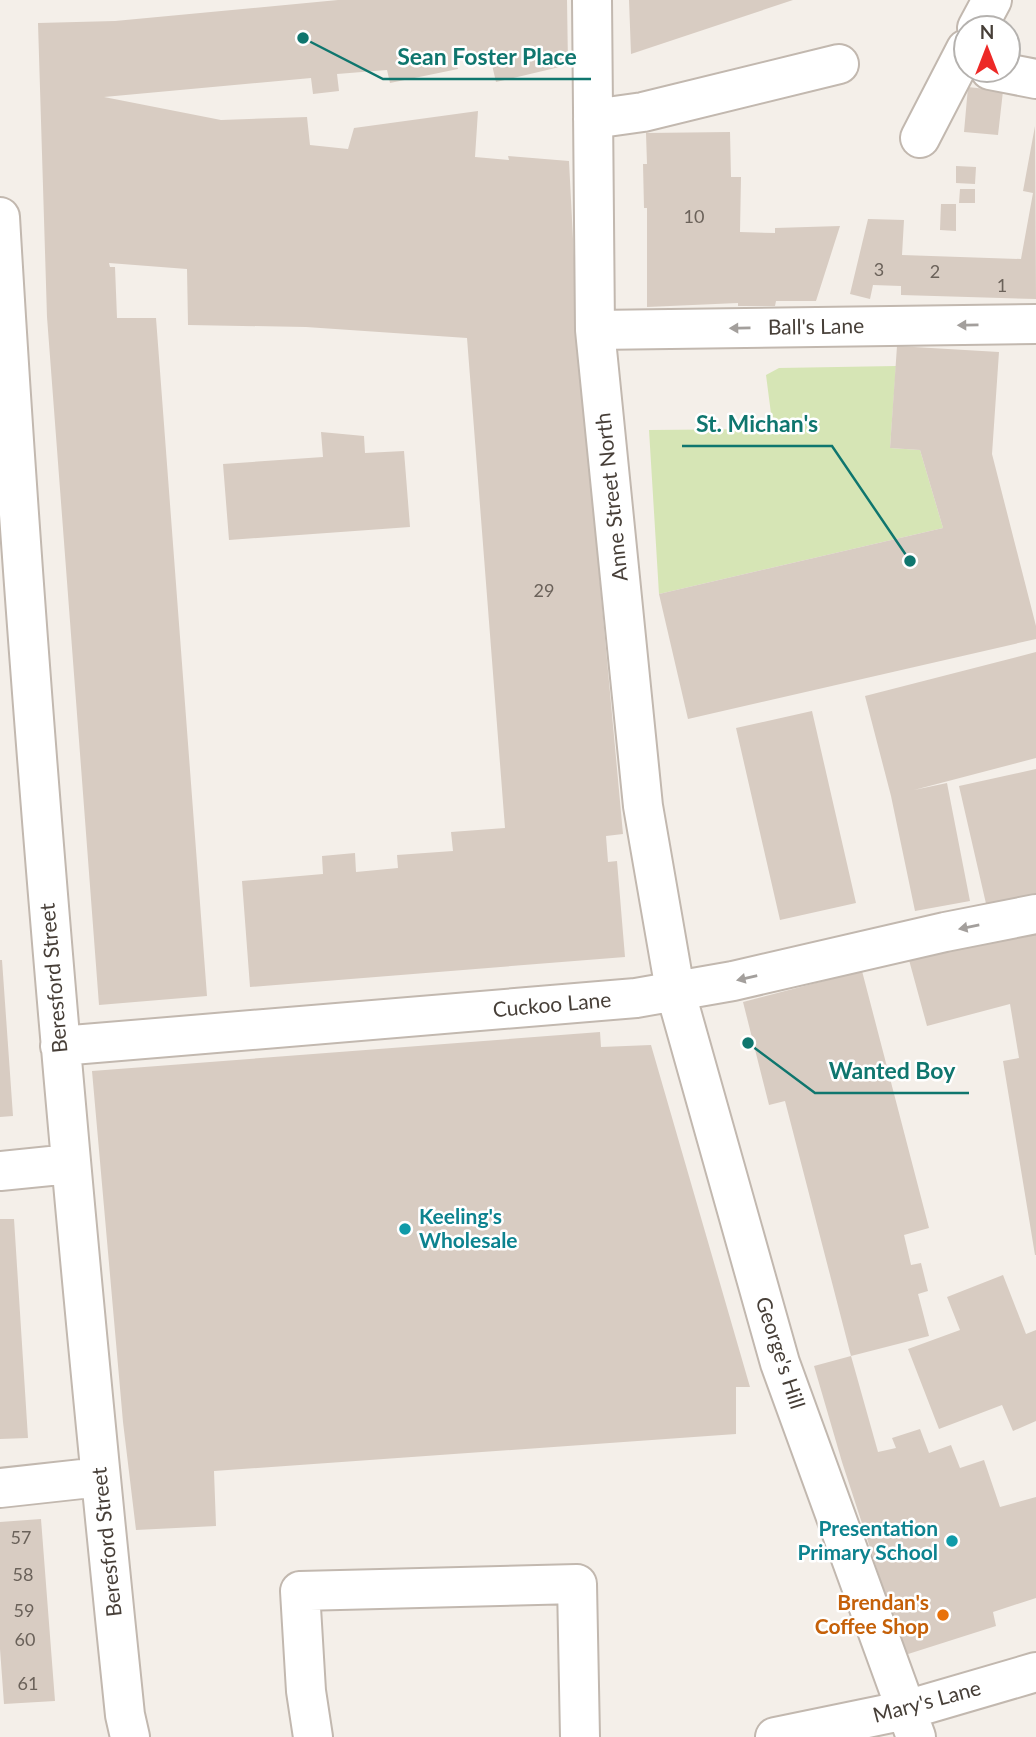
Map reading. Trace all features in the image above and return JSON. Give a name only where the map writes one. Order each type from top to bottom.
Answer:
[{"type":"street","name":"Anne Street North","points":[[592,0],[596,330],[643,806],[675,990]]},
{"type":"street","points":[[593,119],[643,112],[839,64]]},
{"type":"street","points":[[920,138],[956,84]]},
{"type":"street","name":"Beresford Street","points":[[0,217],[16,705],[60,1046],[100,1477],[125,1715],[130,1737]]},
{"type":"street","name":"Ball's Lane","points":[[596,330],[1036,324]]},
{"type":"street","name":"Cuckoo Lane","points":[[60,1046],[636,998],[733,981],[1036,914]]},
{"type":"street","name":"George's Hill","points":[[675,990],[780,1363],[911,1723]]},
{"type":"street","points":[[0,1171],[70,1164]]},
{"type":"street","points":[[0,1488],[100,1477]]},
{"type":"street","points":[[313,1737],[306,1691],[300,1591],[577,1584],[580,1737]]},
{"type":"street","name":"Mary's Lane","points":[[775,1737],[911,1723],[1036,1672]]},
{"type":"green space","points":[[896,366],[890,448],[920,450],[943,528],[659,594],[649,430],[773,429],[766,375],[779,368]]},
{"type":"building","points":[[338,0],[567,0],[568,65],[496,82],[489,52],[455,55],[458,69],[390,83],[387,70],[337,74],[339,91],[313,94],[311,78],[104,97],[221,120],[307,117],[310,145],[348,149],[354,128],[478,111],[475,157],[509,160],[508,156],[569,161],[579,355],[623,834],[606,836],[608,862],[617,861],[625,957],[250,987],[242,881],[323,874],[322,856],[355,853],[356,872],[398,868],[397,855],[453,851],[451,832],[505,828],[467,338],[306,327],[188,325],[187,269],[109,263],[110,267],[115,267],[117,318],[156,318],[207,996],[99,1005],[47,317],[38,23],[115,21]]},
{"type":"building","points":[[629,0],[793,0],[631,54]]},
{"type":"building","points":[[968,87],[1003,91],[998,135],[964,132]]},
{"type":"building","points":[[1035,126],[1036,299],[901,295],[901,286],[873,285],[870,299],[850,294],[868,219],[904,220],[902,255],[1021,259],[1033,193],[1023,191]]},
{"type":"building","points":[[730,132],[731,177],[741,177],[740,232],[775,233],[775,228],[840,226],[816,301],[776,301],[775,306],[738,306],[738,303],[647,307],[647,208],[644,208],[643,164],[647,164],[646,133]]},
{"type":"building","points":[[956,166],[976,167],[975,184],[956,183]]},
{"type":"building","points":[[960,189],[975,189],[975,203],[959,203]]},
{"type":"building","points":[[941,204],[956,204],[956,231],[940,230]]},
{"type":"building","points":[[897,346],[999,352],[992,454],[1036,626],[1036,639],[688,719],[659,594],[943,528],[920,450],[890,448]]},
{"type":"building","points":[[321,432],[364,436],[365,453],[404,451],[410,527],[229,540],[223,464],[323,457]]},
{"type":"building","points":[[1036,652],[1036,758],[914,790],[947,783],[970,901],[915,911],[891,796],[865,696]]},
{"type":"building","points":[[812,711],[856,903],[780,920],[736,728]]},
{"type":"building","points":[[1036,769],[1036,897],[987,908],[959,786]]},
{"type":"building","points":[[1036,927],[1035,1255],[1003,1061],[1019,1058],[1010,1004],[927,1026],[909,960]]},
{"type":"building","points":[[0,960],[13,1116],[0,1117]]},
{"type":"building","points":[[862,971],[929,1228],[904,1235],[911,1265],[921,1263],[928,1291],[918,1294],[929,1336],[851,1356],[785,1101],[769,1105],[743,1002]]},
{"type":"building","name":"Keeling's Wholesale","points":[[600,1032],[601,1047],[651,1045],[750,1387],[736,1387],[736,1434],[214,1471],[216,1526],[136,1530],[123,1422],[92,1071]]},
{"type":"building","points":[[0,1219],[14,1219],[28,1438],[0,1439]]},
{"type":"building","points":[[1003,1275],[1026,1334],[1036,1330],[1036,1421],[1013,1431],[1002,1405],[939,1429],[908,1349],[960,1330],[947,1297]]},
{"type":"building","name":"Presentation Primary School","points":[[851,1356],[878,1452],[896,1448],[892,1438],[920,1429],[929,1453],[951,1445],[960,1468],[984,1460],[1000,1507],[1036,1497],[1036,1598],[993,1612],[996,1626],[905,1655],[842,1462],[814,1366]]},
{"type":"building","points":[[41,1519],[55,1701],[4,1704],[0,1649],[0,1522]]},
{"type":"place","name":"Sean Foster Place","points":[[303,38]]},
{"type":"place","name":"St. Michan's","points":[[910,561]]},
{"type":"place","name":"Wanted Boy","points":[[748,1043]]},
{"type":"place","name":"Keeling's Wholesale","points":[[405,1229]]},
{"type":"place","name":"Presentation Primary School","points":[[952,1541]]},
{"type":"place","name":"Brendan's Coffee Shop","points":[[943,1615]]}]
